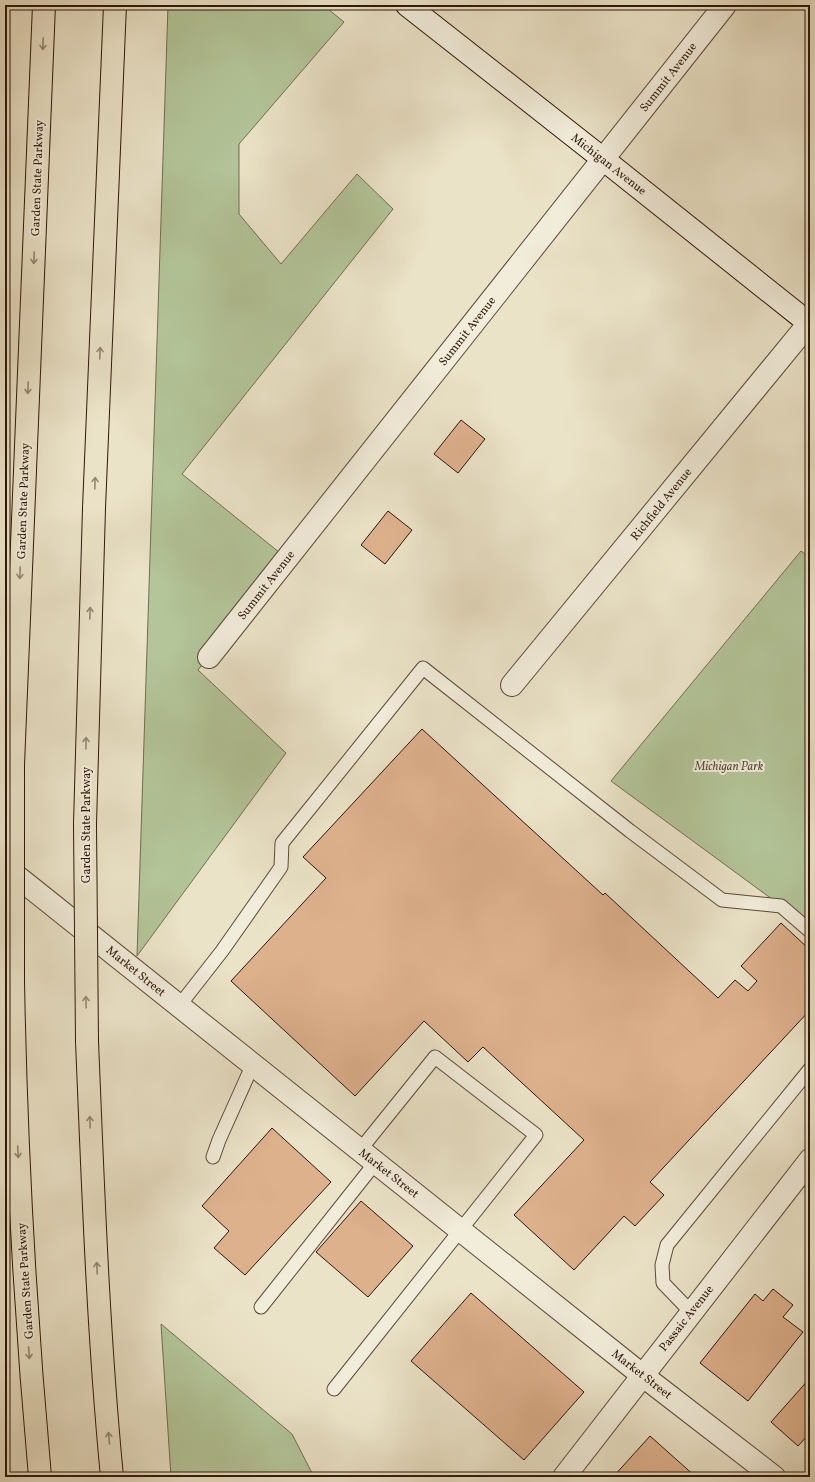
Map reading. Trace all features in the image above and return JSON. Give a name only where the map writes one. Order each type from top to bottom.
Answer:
[{"type":"highway","name":"Garden State Parkway","points":[[40,1477],[26,1307],[15,1099],[13,981],[13,765],[44,5]]},
{"type":"highway","name":"Garden State Parkway","points":[[112,1477],[99,1307],[87,1041],[85,824],[93,524],[115,5]]},
{"type":"street","name":"Michigan Avenue","points":[[407,5],[810,323]]},
{"type":"street","name":"Summit Avenue","points":[[209,657],[725,5]]},
{"type":"street","name":"Richfield Avenue","points":[[512,685],[810,323]]},
{"type":"street","name":"Market Street","points":[[5,867],[642,1375],[774,1477]]},
{"type":"street","name":"Passaic Avenue","points":[[564,1477],[810,1160]]},
{"type":"lane","points":[[179,1006],[222,951],[281,867],[282,843],[423,668],[624,826],[722,900],[781,906],[810,931]]},
{"type":"lane","points":[[261,1307],[368,1156],[435,1057],[536,1135],[334,1389]]},
{"type":"lane","points":[[214,1157],[253,1064]]},
{"type":"lane","points":[[691,1312],[663,1283],[662,1265],[667,1245],[810,1069]]},
{"type":"green space","points":[[168,5],[323,5],[344,22],[239,144],[239,214],[281,264],[357,174],[393,209],[182,474],[285,557],[198,670],[286,753],[137,956]]},
{"type":"green space","name":"Michigan Park","points":[[801,551],[810,558],[810,927],[611,781]]},
{"type":"green space","points":[[161,1324],[292,1434],[314,1477],[171,1477]]},
{"type":"building","points":[[461,420],[485,439],[458,473],[434,454]]},
{"type":"building","points":[[388,511],[412,530],[385,564],[361,545]]},
{"type":"building","points":[[422,729],[603,895],[605,893],[718,998],[735,980],[748,991],[757,981],[741,966],[781,923],[810,950],[810,1010],[650,1182],[664,1195],[635,1226],[624,1216],[574,1270],[514,1215],[584,1140],[483,1047],[468,1062],[424,1021],[355,1096],[231,981],[326,878],[303,857]]},
{"type":"building","points":[[272,1128],[331,1182],[245,1275],[214,1248],[229,1231],[202,1206]]},
{"type":"building","points":[[361,1201],[413,1246],[368,1297],[316,1252]]},
{"type":"building","points":[[773,1289],[793,1305],[783,1317],[803,1332],[748,1401],[700,1363],[755,1294],[763,1301]]},
{"type":"building","points":[[471,1293],[584,1392],[524,1460],[411,1361]]},
{"type":"building","points":[[810,1378],[810,1433],[798,1446],[771,1422]]},
{"type":"building","points":[[650,1436],[696,1477],[613,1477]]}]
